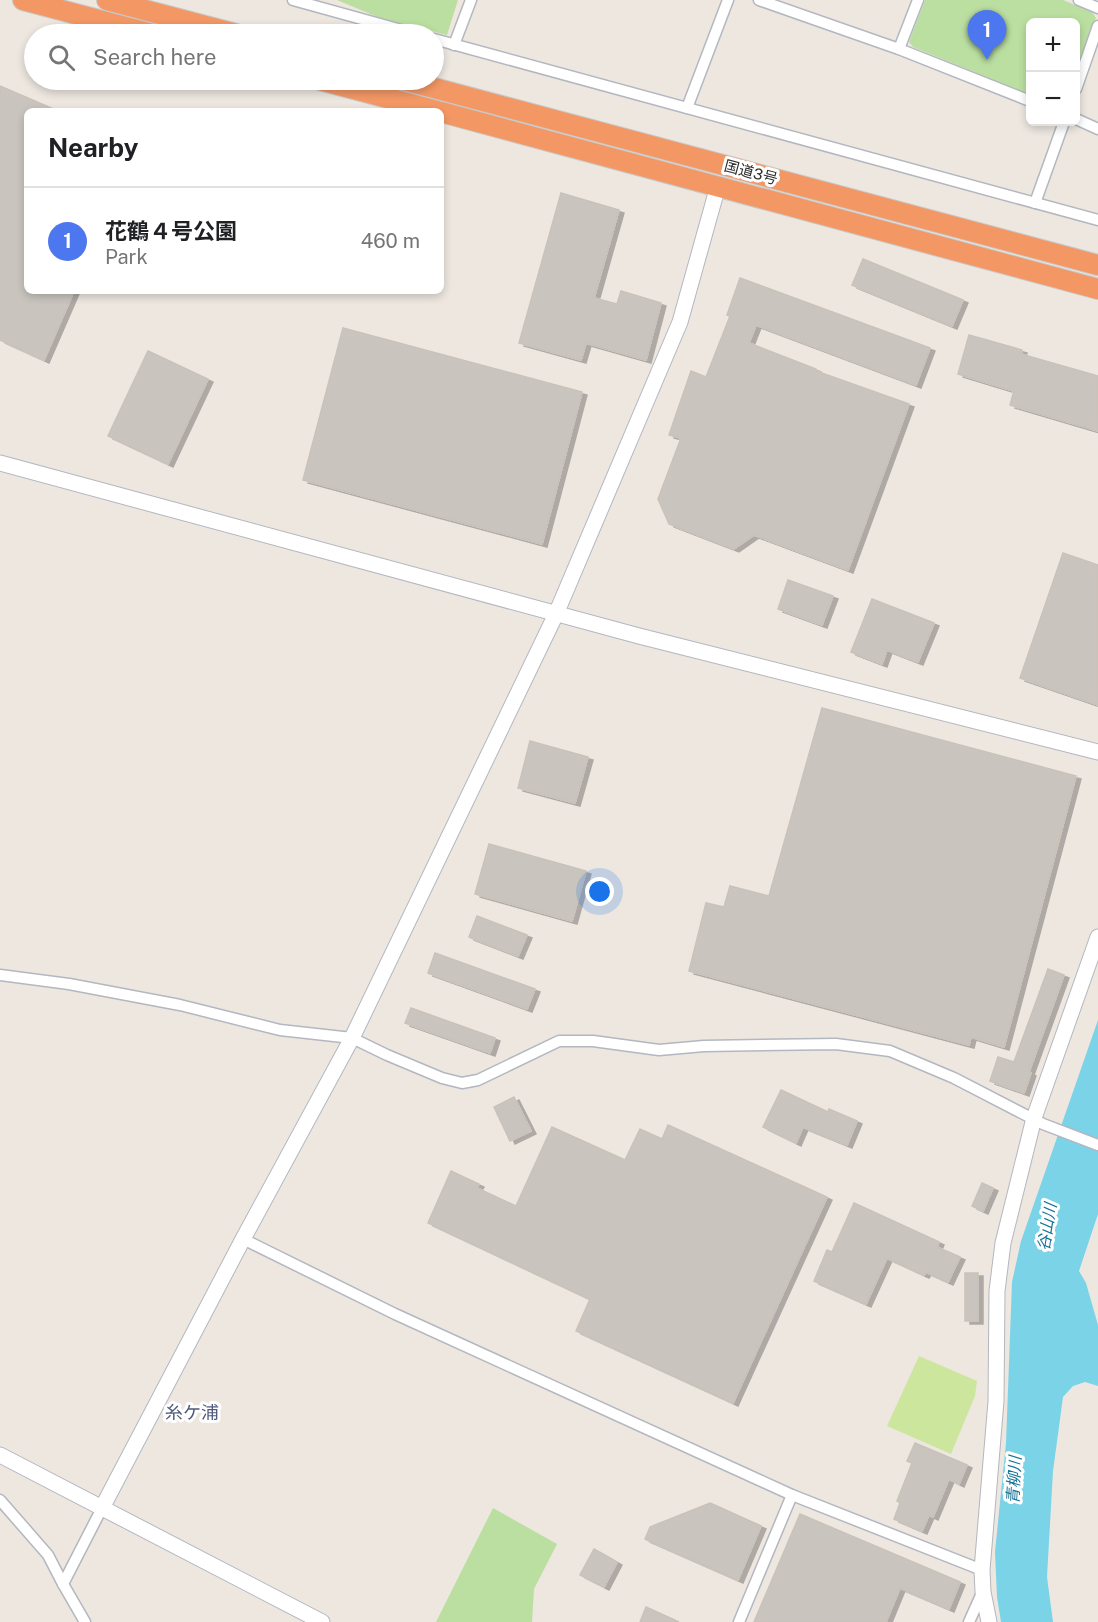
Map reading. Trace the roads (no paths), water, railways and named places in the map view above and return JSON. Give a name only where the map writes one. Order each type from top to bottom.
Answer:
[{"type":"highway","points":[[23,0],[114,24]]},
{"type":"highway","points":[[106,0],[198,24]]},
{"type":"highway","name":"国道3号","points":[[357,90],[424,108]]},
{"type":"highway","name":"国道3号","points":[[442,90],[1098,265]]},
{"type":"highway","name":"国道3号","points":[[444,113],[1098,289]]},
{"type":"street","points":[[293,0],[380,24]]},
{"type":"street","points":[[454,45],[471,0]]},
{"type":"street","points":[[687,108],[728,0]]},
{"type":"street","points":[[759,0],[899,49],[1026,99]]},
{"type":"street","points":[[899,49],[918,0]]},
{"type":"street","points":[[1079,0],[1098,8]]},
{"type":"street","points":[[1080,77],[1098,26]]},
{"type":"street","points":[[444,42],[1098,220]]},
{"type":"street","points":[[1080,121],[1098,129]]},
{"type":"street","points":[[1035,203],[1063,126]]},
{"type":"street","points":[[63,1584],[243,1239],[352,1038],[556,614],[680,322],[718,186]]},
{"type":"street","points":[[0,463],[556,614],[1098,752]]},
{"type":"street","points":[[989,1622],[983,1592],[982,1570],[996,1401],[997,1291],[1003,1243],[1038,1121],[1098,937]]},
{"type":"street","points":[[0,975],[69,984],[180,1005],[280,1030],[352,1038],[442,1078],[462,1083],[478,1080],[559,1041],[593,1041],[659,1050],[704,1046],[836,1044],[890,1051],[954,1078],[1038,1121],[1098,1146]]},
{"type":"street","points":[[243,1239],[395,1314],[792,1495],[982,1570]]},
{"type":"street","points":[[0,1455],[322,1622]]},
{"type":"street","points":[[740,1622],[792,1495]]},
{"type":"street","points":[[0,1500],[48,1555],[86,1622]]},
{"type":"street","points":[[969,1622],[983,1592]]},
{"type":"water","points":[[1098,1020],[1098,1214],[1079,1271],[1086,1283],[1098,1325],[1098,1386],[1085,1382],[1073,1386],[1063,1397],[1053,1471],[1047,1577],[1053,1622],[1001,1622],[997,1597],[995,1552],[1006,1443],[1012,1282],[1021,1241]]},
{"type":"place","name":"花鶴４号公園","points":[[987,60]]},
{"type":"district","name":"糸ケ浦","points":[[192,1412]]},
{"type":"water label","name":"谷山川","points":[[1047,1227]]},
{"type":"water label","name":"青柳川","points":[[1014,1480]]}]
